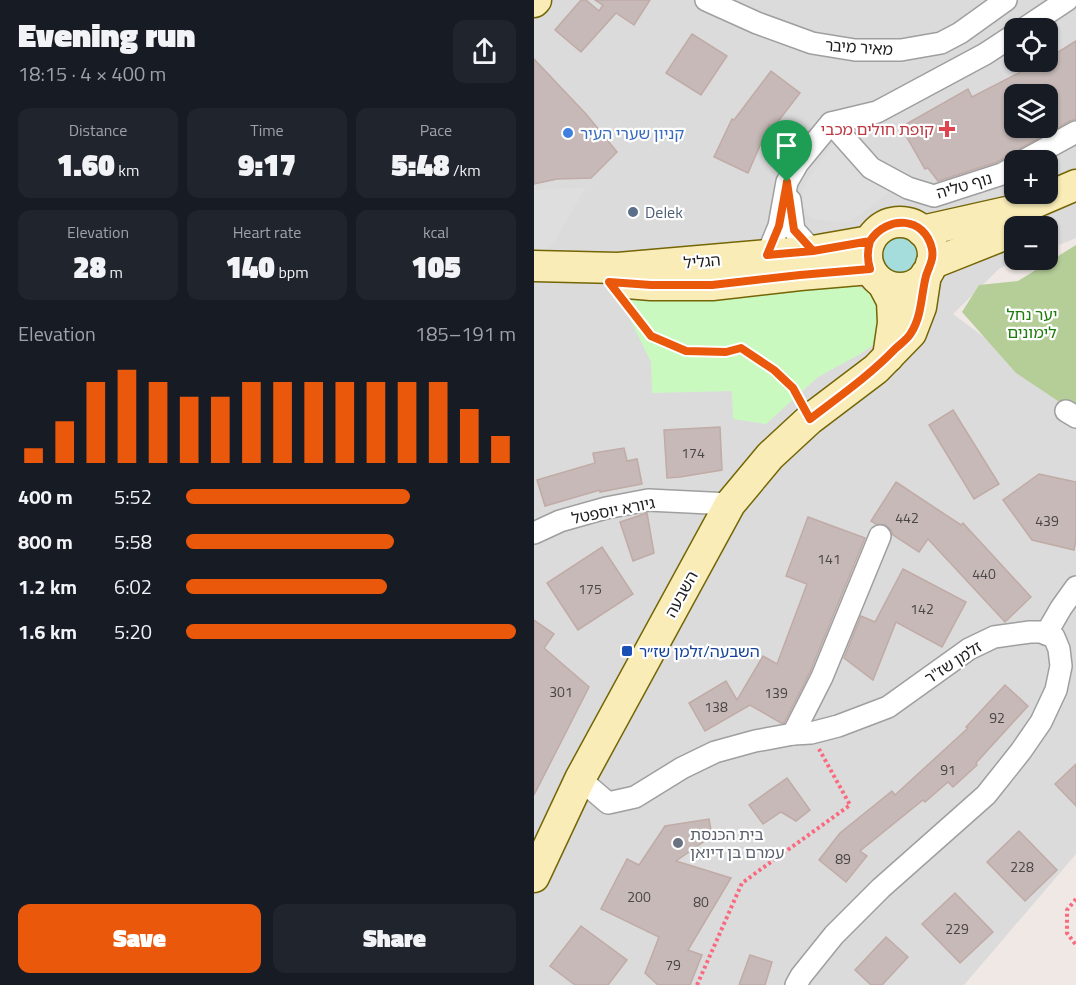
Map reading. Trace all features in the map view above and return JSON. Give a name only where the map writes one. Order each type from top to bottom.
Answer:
[{"type":"main road","points":[[922,231],[1020,209],[1076,185]]},
{"type":"main road","points":[[1052,216],[1076,207]]},
{"type":"main road","points":[[874,265],[892,287],[911,286],[920,281],[929,269],[933,255],[928,238],[914,226],[903,223],[893,223],[875,233],[874,265],[892,301],[893,323],[888,357]]},
{"type":"main road","points":[[929,269],[1004,235]]},
{"type":"main road","name":"הגליל","points":[[534,266],[607,269],[813,251],[874,265]]},
{"type":"main road","name":"הגליל","points":[[534,282],[712,285],[874,265]]},
{"type":"main road","name":"השבעה","points":[[534,877],[580,778],[730,504],[770,456],[810,419],[876,369],[911,333],[921,307],[929,269]]},
{"type":"street","name":"מאיר מיבר","points":[[706,0],[757,23],[812,43],[855,50],[900,50],[941,43],[960,33],[1006,0]]},
{"type":"street","points":[[1040,18],[1067,0]]},
{"type":"street","points":[[767,255],[779,226],[787,182],[798,163],[831,123],[877,112],[1004,42]]},
{"type":"street","name":"נוף טליה","points":[[831,123],[871,168],[908,188],[934,196],[1004,173]]},
{"type":"street","points":[[1043,150],[1076,132]]},
{"type":"street","points":[[787,182],[794,230],[813,251]]},
{"type":"street","name":"גיורא יוספטל","points":[[534,533],[561,521],[606,508],[648,500],[730,504]]},
{"type":"street","points":[[802,734],[822,677],[880,536]]},
{"type":"street","points":[[796,985],[834,935],[881,888],[986,795],[1021,751],[1041,722],[1056,690],[1061,666],[1059,649],[1053,637],[1046,634],[1076,586]]},
{"type":"street","name":"זלמן שז\"ר","points":[[580,778],[608,803],[635,797],[682,768],[715,752],[755,741],[838,726],[888,707],[969,649],[994,637],[1030,632],[1046,634]]},
{"type":"path","points":[[609,282],[651,336],[686,351],[726,352],[741,348],[774,370],[793,388],[810,419]]},
{"type":"path","points":[[697,985],[742,883],[850,805],[802,734]]},
{"type":"path","points":[[1076,899],[1067,910],[1067,933],[1076,945]]},
{"type":"shaded area","points":[[534,0],[1076,0],[1076,238],[1058,245],[1058,216],[1004,216],[1004,267],[953,314],[1076,406],[1076,854],[964,985],[534,985]]},
{"type":"shaded area","points":[[834,142],[892,189],[866,211],[849,221],[835,222],[810,218],[803,208],[803,192],[808,179]]},
{"type":"shaded area","points":[[586,187],[556,239],[546,251],[534,251],[534,190]]},
{"type":"green space","name":"יער נחל לימונים","points":[[1076,245],[1076,413],[1016,373],[962,312],[979,285],[1018,281],[1036,270],[1058,270],[1058,256]]},
{"type":"green space","points":[[848,282],[878,296],[883,338],[860,354],[818,377],[766,424],[733,419],[732,391],[652,393],[651,362],[617,292]]},
{"type":"water","points":[[900,229],[909,230],[923,240],[927,248],[928,257],[914,279],[906,282],[897,282],[874,259],[881,239]]},
{"type":"building","points":[[581,0],[586,0],[599,11],[603,5],[595,0],[650,0],[634,25],[616,13],[581,52],[555,30]]},
{"type":"building","points":[[692,34],[727,56],[701,95],[666,73]]},
{"type":"building","points":[[1076,41],[1076,119],[1058,128],[1058,84],[1004,84],[1004,138],[1039,138],[1018,150],[1004,150],[1004,158],[997,162],[938,181],[928,168],[925,169],[901,127],[968,89],[972,97],[1020,72],[1058,72],[1058,52]]},
{"type":"building","name":"קניון שערי העיר","points":[[534,59],[586,114],[617,152],[591,178],[557,179],[534,184]]},
{"type":"building","points":[[771,71],[800,93],[773,128],[769,125],[748,173],[714,157],[732,119],[734,120]]},
{"type":"building","points":[[953,410],[999,484],[974,499],[929,425]]},
{"type":"building","points":[[720,427],[722,470],[667,478],[664,430]]},
{"type":"building","points":[[624,448],[627,461],[637,459],[642,484],[600,492],[600,490],[545,506],[537,480],[595,463],[593,453]]},
{"type":"building","points":[[1039,474],[1076,482],[1074,550],[1032,540],[1003,500]]},
{"type":"building","points":[[896,482],[961,525],[963,523],[1031,597],[1005,622],[928,539],[919,552],[893,535],[885,525],[871,521]]},
{"type":"building","points":[[647,513],[654,553],[633,561],[620,522]]},
{"type":"building","points":[[808,517],[865,538],[810,672],[784,723],[750,705],[705,731],[689,703],[726,681],[737,700],[763,656],[777,664],[807,584],[786,576]]},
{"type":"building","points":[[602,547],[633,594],[578,630],[547,583]]},
{"type":"building","points":[[903,569],[966,602],[942,647],[896,622],[873,680],[844,658],[861,616],[875,622]]},
{"type":"building","points":[[534,620],[554,634],[544,648],[589,687],[534,795]]},
{"type":"building","points":[[1005,685],[1028,706],[976,763],[977,765],[953,787],[948,782],[925,802],[923,800],[860,851],[867,856],[846,882],[819,860],[840,833],[892,791],[895,795],[968,728],[966,727]]},
{"type":"building","points":[[1076,764],[1076,806],[1055,784]]},
{"type":"building","points":[[787,778],[810,810],[796,821],[781,812],[763,824],[749,805]]},
{"type":"building","points":[[709,819],[712,836],[676,861],[731,878],[688,950],[702,955],[690,985],[658,985],[645,973],[659,937],[601,909],[627,859],[639,865],[665,826]]},
{"type":"building","points":[[1019,831],[1057,870],[1025,901],[987,862]]},
{"type":"building","points":[[955,893],[993,932],[960,963],[922,924]]},
{"type":"building","points":[[581,926],[627,960],[608,985],[575,985],[550,966]]},
{"type":"building","points":[[886,937],[908,957],[882,985],[871,985],[855,970]]},
{"type":"building","points":[[750,955],[772,962],[765,985],[739,985]]},
{"type":"place","name":"קופת חולים מכבי","points":[[947,129]]},
{"type":"place","name":"קניון שערי העיר","points":[[568,133]]},
{"type":"place","name":"Delek","points":[[633,212]]},
{"type":"place","name":"השבעה/זלמן שז״ר","points":[[627,651]]},
{"type":"place","name":"בית הכנסת עמרם בן דיואן","points":[[678,843]]},
{"type":"route","points":[[787,182],[779,226],[767,255],[813,251],[870,241],[875,233],[884,227],[893,223],[903,223],[922,231],[928,238],[933,255],[926,274],[921,307],[911,333],[876,369],[810,419],[793,388],[774,370],[741,348],[726,352],[686,351],[651,336],[609,282],[712,285],[870,269],[867,250],[870,241],[813,251],[794,230],[787,182]]}]
